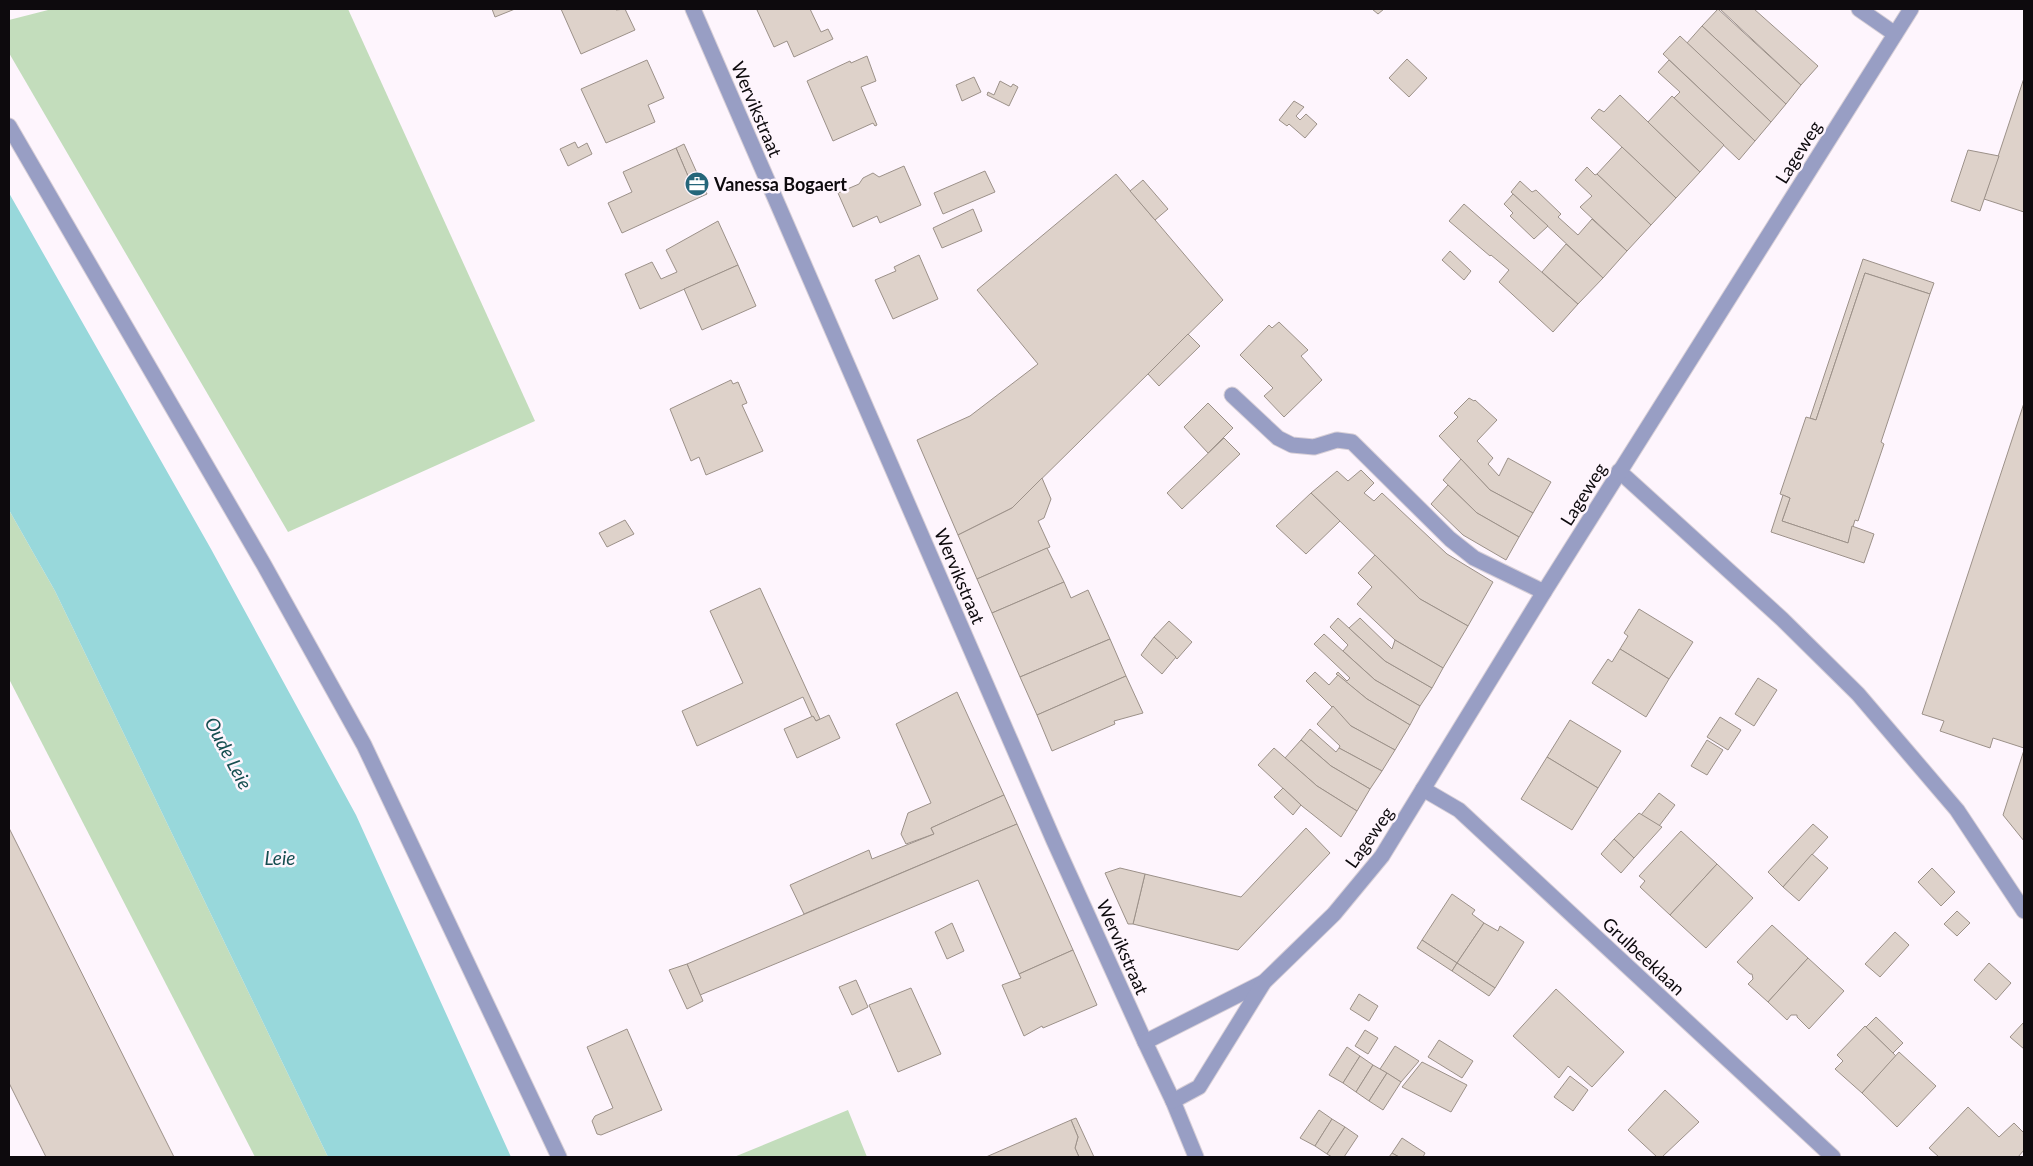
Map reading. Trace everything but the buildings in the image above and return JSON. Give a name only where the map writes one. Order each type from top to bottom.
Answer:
[{"type":"street","name":"Wervikstraat","points":[[693,9],[1054,841],[1173,1100],[1196,1157]]},
{"type":"street","points":[[1859,9],[1895,34]]},
{"type":"street","name":"Lageweg","points":[[1173,1100],[1199,1087],[1264,982],[1334,914],[1382,856],[1619,471],[1911,9]]},
{"type":"street","points":[[9,126],[264,566],[364,745],[559,1157]]},
{"type":"street","points":[[1232,394],[1278,438],[1292,445],[1314,448],[1337,440],[1352,442],[1450,539],[1474,558],[1544,592]]},
{"type":"street","points":[[1619,471],[1782,619],[1858,694],[1957,810],[2024,910]]},
{"type":"street","name":"Grulbeeklaan","points":[[1423,789],[1459,810],[1834,1157]]},
{"type":"street","name":"Lageweg","points":[[1145,1042],[1264,982]]},
{"type":"green space","points":[[52,9],[348,9],[535,421],[288,532],[9,53],[9,20]]},
{"type":"green space","points":[[9,510],[55,591],[328,1157],[255,1157],[9,679]]},
{"type":"green space","points":[[848,1110],[867,1157],[734,1157]]},
{"type":"water","name":"Leie","points":[[9,193],[211,549],[356,815],[511,1157],[328,1157],[55,591],[9,510]]},
{"type":"place","name":"Vanessa Bogaert","points":[[697,184]]},
{"type":"water label","name":"Oude Leie","points":[[229,753]]}]
